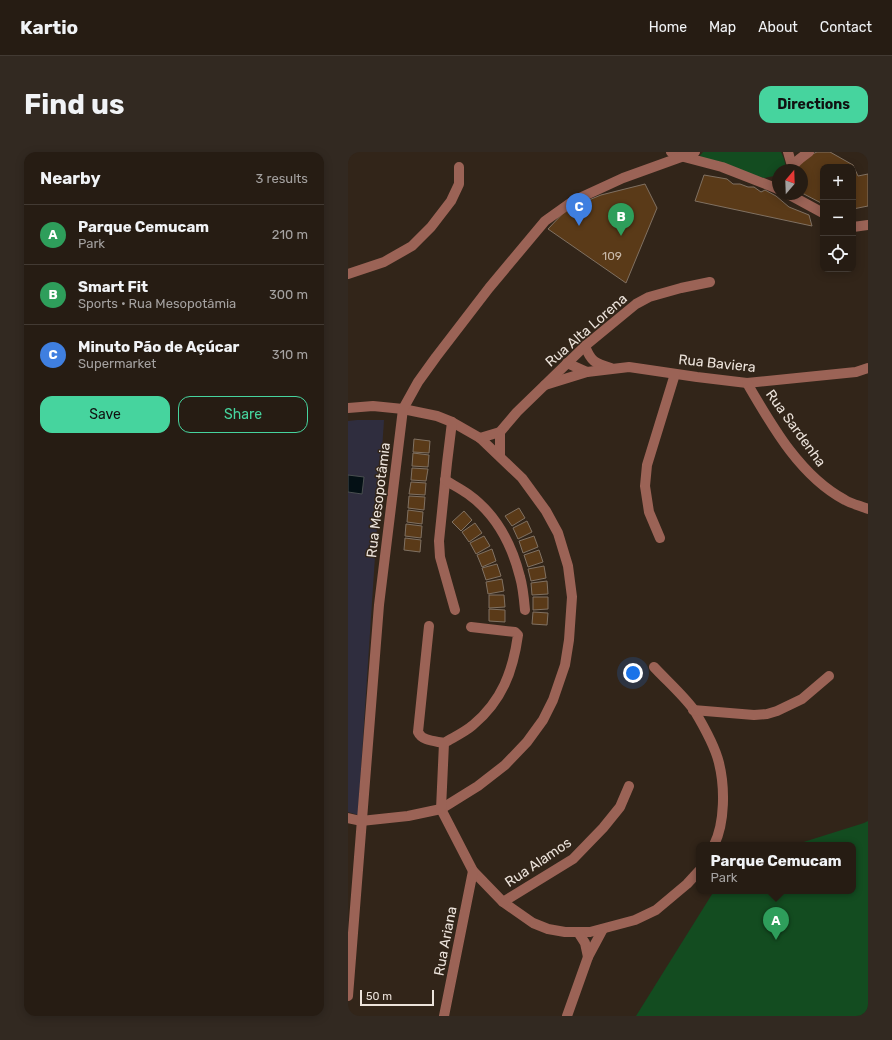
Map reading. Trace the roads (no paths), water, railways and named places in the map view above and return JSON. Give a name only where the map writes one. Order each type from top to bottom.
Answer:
[{"type":"street","points":[[671,152],[722,167],[772,187]]},
{"type":"street","name":"Rua Mesopotâmia","points":[[348,996],[379,605],[403,409],[418,382],[436,357],[489,288],[545,221],[573,201],[623,178],[695,152]]},
{"type":"street","points":[[788,152],[790,164]]},
{"type":"street","points":[[796,164],[809,152]]},
{"type":"street","points":[[348,274],[384,262],[412,246],[432,227],[451,201],[459,184],[459,167]]},
{"type":"street","points":[[799,200],[820,211]]},
{"type":"street","points":[[856,227],[868,225]]},
{"type":"street","name":"Rua Alta Lorena","points":[[500,432],[517,412],[585,346],[636,304],[649,297],[710,282]]},
{"type":"street","points":[[585,346],[592,361],[613,368]]},
{"type":"street","points":[[567,363],[587,372]]},
{"type":"street","name":"Rua Baviera","points":[[543,386],[587,372],[629,367],[747,383],[856,372],[868,368]]},
{"type":"street","points":[[660,538],[649,512],[645,486],[647,465],[675,374]]},
{"type":"street","name":"Rua Sardenha","points":[[747,383],[780,436],[800,462],[819,482],[845,500],[868,509]]},
{"type":"street","points":[[348,408],[373,406],[403,409],[437,416],[452,422],[480,438],[522,478],[546,511],[558,533],[568,566],[572,597],[565,665],[553,700],[543,720],[527,742],[505,765],[478,786],[441,809],[408,816],[361,821],[348,818]]},
{"type":"street","points":[[452,422],[439,541],[440,556],[455,610]]},
{"type":"street","points":[[480,438],[500,432],[500,456]]},
{"type":"street","points":[[445,480],[470,495],[488,512],[498,525],[511,548],[520,577],[526,610]]},
{"type":"street","points":[[429,626],[418,732],[420,736],[424,738],[444,743],[473,726],[492,706],[502,692],[509,677],[516,650],[518,635],[515,632],[471,627]]},
{"type":"street","points":[[654,667],[693,710],[714,748],[719,764],[722,790],[722,819],[716,842]]},
{"type":"street","points":[[693,710],[754,715],[767,714],[802,699],[829,676]]},
{"type":"street","points":[[444,743],[441,809],[473,871],[503,902],[533,923],[548,929],[566,932],[590,932],[635,920],[656,910],[687,884],[696,874]]},
{"type":"street","name":"Rua Alamos","points":[[503,902],[573,859],[603,828],[620,807],[630,786]]},
{"type":"street","name":"Rua Ariana","points":[[444,1016],[473,871]]},
{"type":"street","points":[[567,1016],[588,957],[603,929]]},
{"type":"street","points":[[578,932],[585,943],[588,957]]},
{"type":"place","name":"Minuto Pão de Açúcar","points":[[579,226]]},
{"type":"place","name":"Smart Fit","points":[[621,236]]},
{"type":"place","name":"Parque Cemucam","points":[[776,940]]}]
